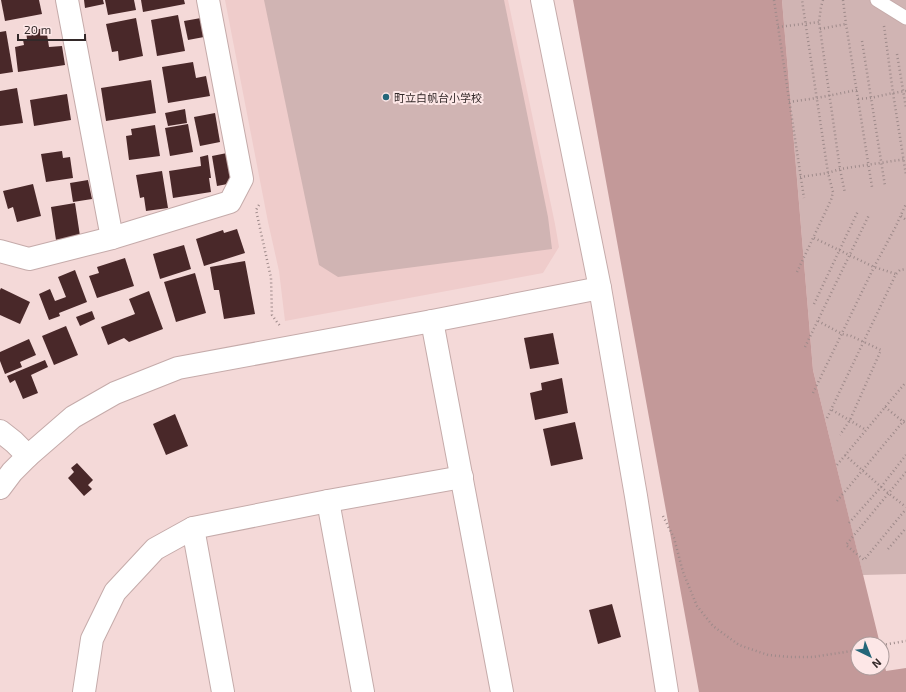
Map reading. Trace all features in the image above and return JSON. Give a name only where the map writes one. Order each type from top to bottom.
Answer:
[{"type":"street","points":[[67,0],[112,238]]},
{"type":"street","points":[[0,251],[29,259],[112,238],[230,202],[242,179],[208,0]]},
{"type":"street","points":[[542,0],[600,288],[636,496],[667,692]]},
{"type":"street","points":[[0,488],[12,472],[28,456],[73,417],[115,393],[178,368],[600,288]]},
{"type":"street","points":[[432,321],[502,692]]},
{"type":"street","points":[[0,431],[28,456]]},
{"type":"street","points":[[84,692],[92,639],[115,592],[155,548],[193,528],[328,501],[462,477]]},
{"type":"street","points":[[328,501],[363,692]]},
{"type":"street","points":[[193,528],[223,692]]},
{"type":"lane","points":[[876,0],[906,18]]},
{"type":"path","points":[[774,0],[804,198]]},
{"type":"path","points":[[797,272],[814,238],[831,200],[833,192],[828,173],[802,0]]},
{"type":"path","points":[[823,0],[819,22],[840,169],[845,193]]},
{"type":"path","points":[[844,0],[846,24],[872,187]]},
{"type":"path","points":[[893,10],[884,26],[892,93],[905,159],[906,175]]},
{"type":"path","points":[[778,27],[819,22]]},
{"type":"path","points":[[820,29],[846,24]]},
{"type":"path","points":[[862,41],[885,186]]},
{"type":"path","points":[[897,54],[905,92],[906,108]]},
{"type":"path","points":[[789,102],[857,90]]},
{"type":"path","points":[[858,99],[905,92]]},
{"type":"path","points":[[800,177],[905,159]]},
{"type":"path","points":[[813,393],[906,204]]},
{"type":"path","points":[[259,205],[256,210],[271,278],[272,315],[282,327]]},
{"type":"path","points":[[814,304],[858,211]]},
{"type":"path","points":[[805,347],[869,215]]},
{"type":"path","points":[[901,216],[906,220]]},
{"type":"path","points":[[814,238],[874,267],[896,274]]},
{"type":"path","points":[[827,418],[896,274],[900,270],[906,269]]},
{"type":"path","points":[[818,321],[842,334],[851,336],[881,350],[850,420],[840,435]]},
{"type":"path","points":[[838,465],[844,455],[906,382]]},
{"type":"path","points":[[885,407],[905,422]]},
{"type":"path","points":[[832,410],[866,430]]},
{"type":"path","points":[[837,501],[905,422],[906,418]]},
{"type":"path","points":[[844,455],[862,471],[888,493],[906,508],[864,560],[846,545],[888,493],[906,472]]},
{"type":"path","points":[[849,523],[881,487],[906,455]]},
{"type":"path","points":[[636,496],[648,498],[658,504],[674,538],[683,572],[697,606],[713,626],[739,646],[768,655],[790,657],[813,657],[850,651]]},
{"type":"path","points":[[888,549],[906,528]]},
{"type":"path","points":[[890,644],[906,641]]},
{"type":"shaded area","name":"町立白帆台小学校","points":[[225,0],[508,0],[559,247],[543,273],[285,321],[279,271],[268,222]]},
{"type":"shaded area","name":"町立白帆台小学校","points":[[264,0],[504,0],[548,217],[552,249],[338,277],[319,265]]},
{"type":"shaded area","points":[[573,0],[782,0],[813,370],[878,636],[850,636],[850,676],[890,676],[890,670],[906,668],[906,692],[699,692]]},
{"type":"shaded area","points":[[782,0],[906,0],[906,574],[863,575],[813,370]]},
{"type":"building","points":[[1,0],[39,0],[42,14],[5,21]]},
{"type":"building","points":[[84,0],[103,0],[104,4],[85,8]]},
{"type":"building","points":[[105,0],[134,0],[136,10],[108,15]]},
{"type":"building","points":[[141,0],[184,0],[185,4],[143,12]]},
{"type":"building","points":[[178,15],[185,51],[157,56],[151,20]]},
{"type":"building","points":[[136,18],[143,56],[119,61],[118,51],[112,52],[106,24]]},
{"type":"building","points":[[201,18],[204,37],[188,40],[184,21]]},
{"type":"building","points":[[46,28],[49,47],[62,46],[65,65],[18,72],[15,47],[24,45],[23,40],[27,39],[26,31]]},
{"type":"building","points":[[6,31],[13,72],[0,74],[0,32]]},
{"type":"building","points":[[193,62],[196,78],[206,76],[210,96],[168,103],[162,67]]},
{"type":"building","points":[[151,80],[156,113],[106,121],[101,88]]},
{"type":"building","points":[[17,88],[23,123],[0,126],[0,91]]},
{"type":"building","points":[[67,94],[71,120],[34,126],[30,100]]},
{"type":"building","points":[[185,109],[187,123],[168,126],[165,113]]},
{"type":"building","points":[[215,113],[220,142],[200,146],[194,117]]},
{"type":"building","points":[[188,124],[193,152],[170,156],[165,128]]},
{"type":"building","points":[[155,125],[160,156],[129,160],[126,136],[132,135],[131,129]]},
{"type":"building","points":[[62,151],[63,158],[70,157],[73,178],[46,182],[41,154]]},
{"type":"building","points":[[227,153],[233,183],[217,186],[212,156]]},
{"type":"building","points":[[208,155],[211,192],[173,198],[169,171],[201,166],[200,157]]},
{"type":"building","points":[[162,171],[168,208],[146,211],[144,197],[140,198],[136,175]]},
{"type":"building","points":[[88,180],[92,199],[73,202],[70,183]]},
{"type":"building","points":[[33,184],[41,216],[17,222],[13,207],[8,209],[3,191]]},
{"type":"building","points":[[75,203],[80,236],[56,240],[51,207]]},
{"type":"building","points":[[237,229],[245,253],[204,266],[196,239],[223,230],[224,233]]},
{"type":"building","points":[[184,245],[191,269],[160,279],[153,254]]},
{"type":"building","points":[[125,258],[134,286],[97,298],[89,276],[99,273],[97,267]]},
{"type":"building","points":[[245,261],[255,314],[224,319],[219,290],[214,290],[210,267]]},
{"type":"building","points":[[75,270],[87,302],[59,313],[60,316],[49,320],[39,294],[50,289],[55,301],[66,297],[58,277]]},
{"type":"building","points":[[195,273],[206,313],[176,322],[164,282]]},
{"type":"building","points":[[1,288],[30,302],[20,324],[0,315]]},
{"type":"building","points":[[149,291],[163,329],[129,342],[124,338],[108,345],[101,327],[135,314],[129,299]]},
{"type":"building","points":[[92,311],[95,319],[80,326],[76,317]]},
{"type":"building","points":[[66,326],[78,355],[54,365],[42,336]]},
{"type":"building","points":[[553,333],[559,364],[530,369],[524,338]]},
{"type":"building","points":[[29,339],[36,355],[20,362],[22,367],[5,374],[0,361],[0,352]]},
{"type":"building","points":[[45,360],[48,367],[31,375],[38,393],[23,399],[15,380],[10,383],[7,376]]},
{"type":"building","points":[[562,378],[568,413],[535,420],[530,393],[542,390],[541,383]]},
{"type":"building","points":[[175,414],[188,446],[166,455],[153,424]]},
{"type":"building","points":[[575,422],[583,459],[551,466],[543,429]]},
{"type":"building","points":[[77,463],[93,480],[88,485],[92,489],[84,496],[68,478],[74,472],[71,468]]},
{"type":"building","points":[[612,604],[621,637],[598,644],[589,610]]},
{"type":"place","name":"町立白帆台小学校","points":[[386,97]]}]
